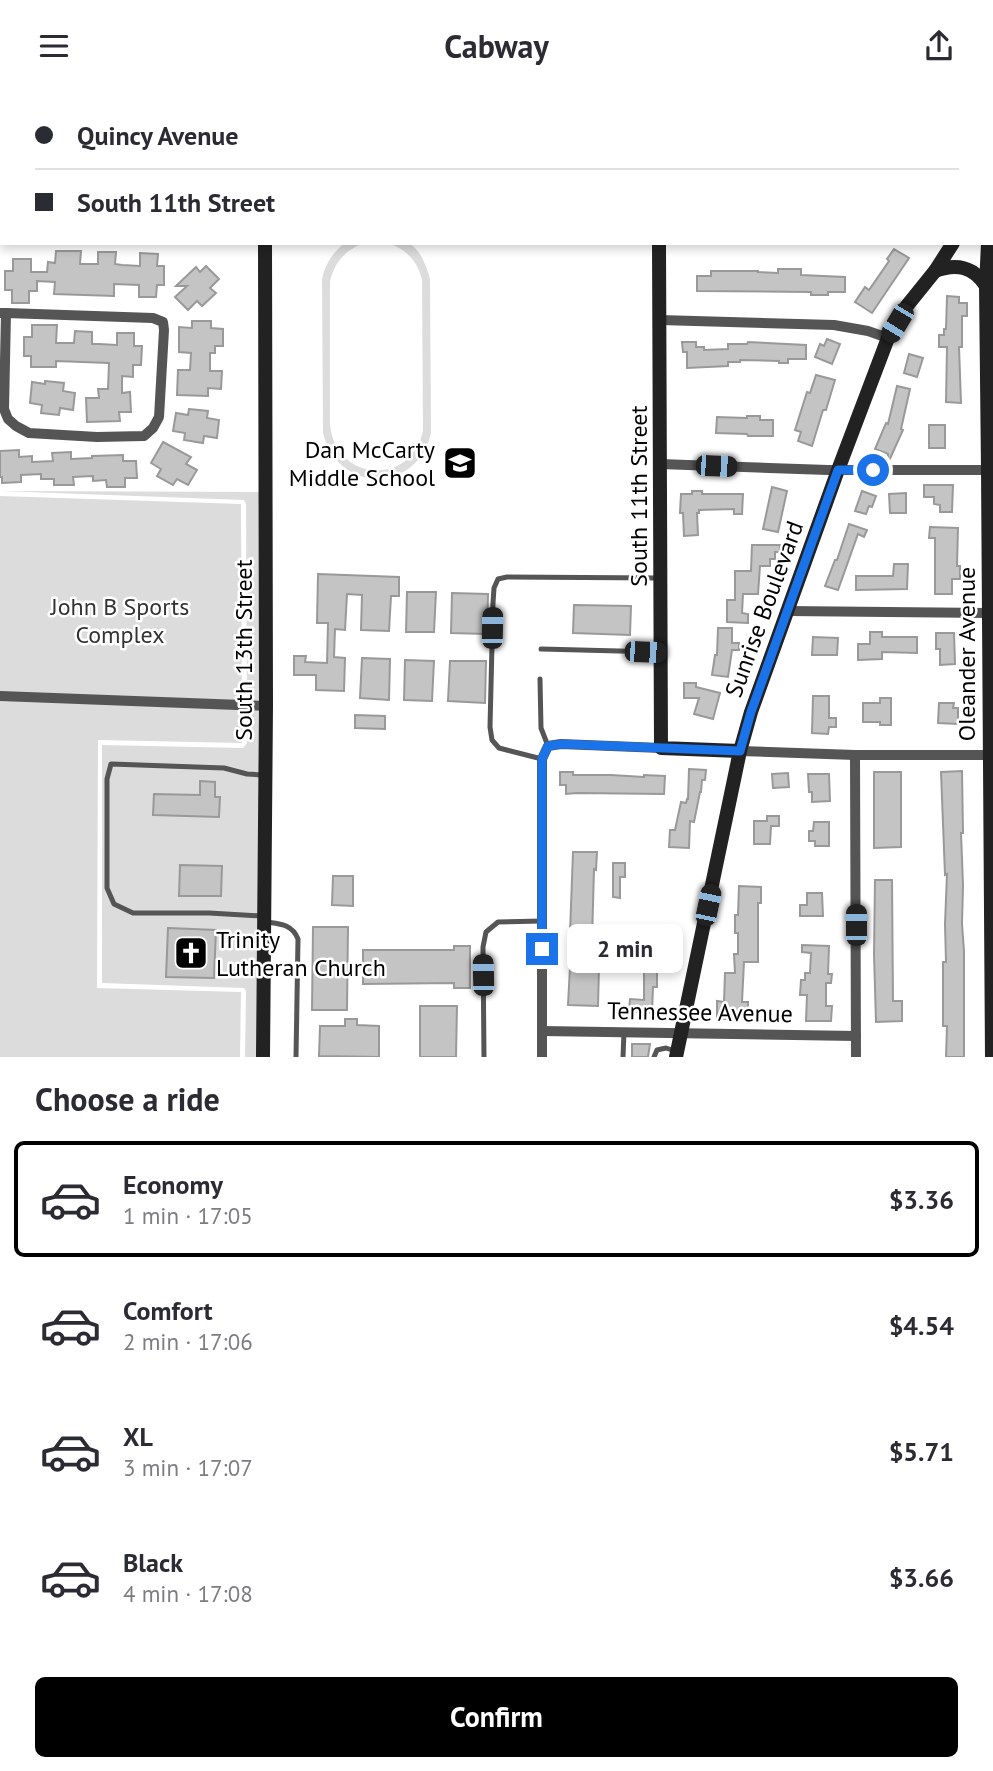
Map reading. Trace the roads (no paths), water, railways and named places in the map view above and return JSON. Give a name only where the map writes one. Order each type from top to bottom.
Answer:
[{"type":"street","name":"South 13th Street","points":[[263,1057],[266,706],[265,245]]},
{"type":"street","name":"South 11th Street","points":[[659,245],[661,748]]},
{"type":"street","name":"Sunrise Boulevard","points":[[677,1054],[740,751],[751,712],[888,338],[906,307],[952,245]]},
{"type":"street","name":"Oleander Avenue","points":[[991,245],[986,286],[991,470],[988,613],[992,1057]]},
{"type":"street","points":[[935,271],[950,267],[965,268],[977,274],[986,286]]},
{"type":"street","points":[[3,313],[153,317],[163,322],[159,417],[153,428],[144,436],[97,437],[29,433],[16,426],[8,419],[4,409],[3,313]]},
{"type":"street","points":[[660,320],[834,325],[868,331],[888,338]]},
{"type":"street","points":[[660,464],[838,470],[991,470]]},
{"type":"street","points":[[787,611],[988,613]]},
{"type":"street","points":[[0,697],[266,706]]},
{"type":"street","points":[[542,1057],[542,759],[548,746],[561,744],[855,755],[991,755]]},
{"type":"street","points":[[855,755],[856,1057]]},
{"type":"street","name":"Tennessee Avenue","points":[[542,1031],[856,1036]]},
{"type":"lane","points":[[542,759],[499,748],[492,740],[493,603],[498,579],[661,579]]},
{"type":"lane","points":[[541,649],[661,653]]},
{"type":"lane","points":[[540,679],[541,728],[548,746]]},
{"type":"lane","points":[[265,775],[224,768],[111,764],[107,779],[107,888],[114,904],[133,913],[209,913],[264,919],[282,924],[296,933],[296,1057]]},
{"type":"lane","points":[[484,1057],[483,947],[486,932],[498,922],[542,921]]},
{"type":"lane","points":[[623,1057],[624,1032]]},
{"type":"lane","points":[[654,1057],[661,1048],[677,1054]]},
{"type":"place","name":"Dan McCarty Middle School","points":[[460,463]]},
{"type":"place","name":"Trinity Lutheran Church","points":[[191,953]]},
{"type":"park label","name":"John B Sports Complex","points":[[120,620]]}]
